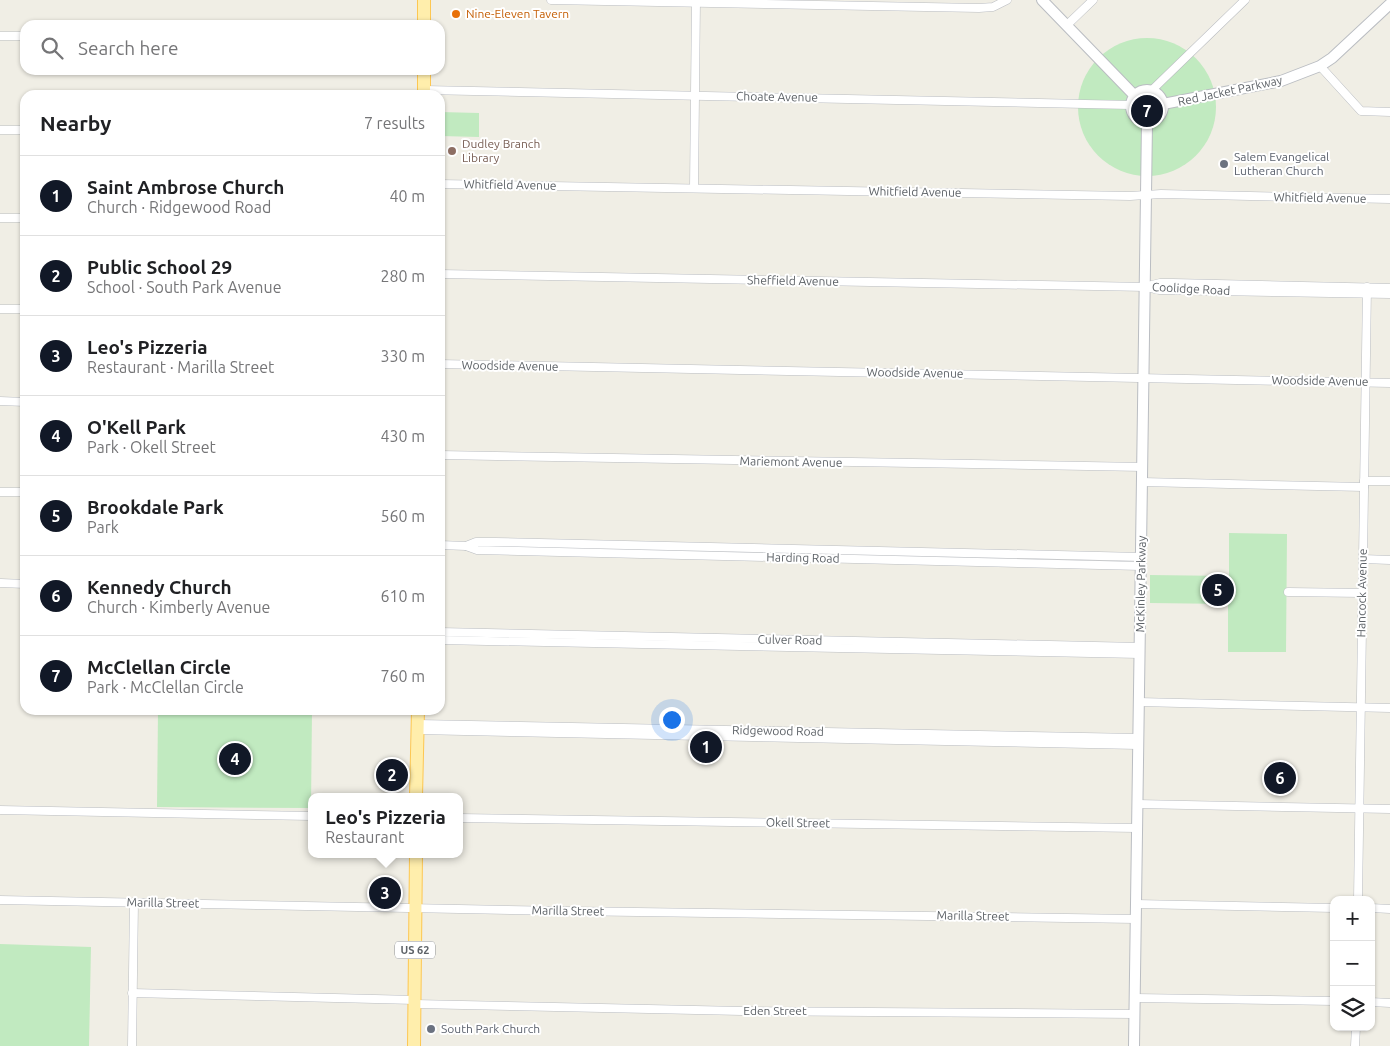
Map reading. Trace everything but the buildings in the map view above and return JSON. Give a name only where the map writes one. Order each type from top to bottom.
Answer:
[{"type":"main road","points":[[424,0],[424,20]]},
{"type":"main road","points":[[424,75],[424,90]]},
{"type":"main road","points":[[416,793],[418,715]]},
{"type":"main road","name":"US 62","points":[[414,1046],[416,858]]},
{"type":"street","points":[[551,0],[696,1],[979,8],[993,7],[1006,0]]},
{"type":"street","points":[[1042,0],[1067,25],[1133,101]]},
{"type":"street","points":[[1067,25],[1093,0]]},
{"type":"street","points":[[1152,91],[1245,0]]},
{"type":"street","points":[[694,188],[696,1]]},
{"type":"street","name":"Red Jacket Parkway","points":[[1163,104],[1281,81],[1320,66],[1332,58],[1390,4]]},
{"type":"street","points":[[0,36],[20,36]]},
{"type":"street","points":[[1320,66],[1361,111],[1390,112]]},
{"type":"street","points":[[1144,90],[1152,91],[1160,97],[1163,104],[1163,112],[1153,122],[1142,122],[1135,118],[1132,113],[1133,101],[1144,90]]},
{"type":"street","name":"Choate Avenue","points":[[445,93],[1133,101]]},
{"type":"street","name":"McKinley Parkway","points":[[1134,1046],[1148,123]]},
{"type":"street","points":[[0,130],[20,130]]},
{"type":"street","name":"Whitfield Avenue","points":[[445,184],[1390,199]]},
{"type":"street","points":[[0,218],[20,218]]},
{"type":"street","name":"Sheffield Avenue","points":[[445,274],[1146,287]]},
{"type":"street","name":"Coolidge Road","points":[[1146,287],[1160,283],[1264,288],[1367,290],[1390,288]]},
{"type":"street","name":"Coolidge Road","points":[[1367,290],[1390,294]]},
{"type":"street","name":"Hancock Avenue","points":[[1358,896],[1367,290]]},
{"type":"street","points":[[0,309],[20,309]]},
{"type":"street","name":"Woodside Avenue","points":[[445,364],[1390,382]]},
{"type":"street","points":[[0,401],[20,402]]},
{"type":"street","name":"Mariemont Avenue","points":[[445,455],[1143,468]]},
{"type":"street","points":[[1142,482],[1364,484],[1390,482]]},
{"type":"street","points":[[0,492],[20,492]]},
{"type":"street","name":"Harding Road","points":[[466,546],[476,542],[742,547],[898,551],[973,557],[1141,561]]},
{"type":"street","points":[[589,544],[589,553]]},
{"type":"street","name":"Harding Road","points":[[445,546],[466,546],[477,550],[898,560],[973,557]]},
{"type":"street","points":[[667,555],[668,546]]},
{"type":"street","points":[[742,547],[742,556]]},
{"type":"street","points":[[819,558],[820,549]]},
{"type":"street","points":[[898,551],[898,560]]},
{"type":"street","points":[[1363,559],[1390,560]]},
{"type":"street","points":[[1,583],[20,584]]},
{"type":"street","points":[[1288,592],[1362,593]]},
{"type":"street","name":"Culver Road","points":[[445,632],[1140,651]]},
{"type":"street","name":"Culver Road","points":[[445,640],[1140,651]]},
{"type":"street","points":[[1139,702],[1390,708]]},
{"type":"street","name":"Ridgewood Road","points":[[418,727],[1138,742]]},
{"type":"street","points":[[1137,804],[1390,809]]},
{"type":"street","points":[[0,810],[308,816]]},
{"type":"street","name":"Okell Street","points":[[463,818],[1137,828]]},
{"type":"street","name":"Marilla Street","points":[[0,900],[1136,919]]},
{"type":"street","points":[[132,1046],[134,902]]},
{"type":"street","points":[[1136,904],[1330,908]]},
{"type":"street","points":[[1375,908],[1390,909]]},
{"type":"street","name":"Eden Street","points":[[132,993],[742,1011],[1134,1014]]},
{"type":"street","points":[[1134,998],[1330,1002]]},
{"type":"street","points":[[1375,1002],[1390,1003]]},
{"type":"street","points":[[1355,1046],[1356,1031]]},
{"type":"green space","points":[[1147,38],[1173,43],[1196,58],[1211,81],[1216,107],[1211,133],[1196,156],[1173,171],[1147,176],[1121,171],[1098,156],[1083,133],[1078,107],[1083,81],[1098,58],[1121,43]]},
{"type":"green space","points":[[445,112],[479,113],[479,137],[445,136]]},
{"type":"green space","points":[[1229,533],[1287,534],[1286,652],[1228,652],[1228,604],[1150,603],[1150,575],[1229,576]]},
{"type":"green space","points":[[158,715],[312,715],[311,793],[308,793],[308,808],[157,807]]},
{"type":"green space","points":[[0,944],[91,947],[89,1046],[0,1046]]},
{"type":"place","name":"Nine-Eleven Tavern","points":[[456,14]]},
{"type":"place","name":"McClellan Circle","points":[[1147,111]]},
{"type":"place","name":"Dudley Branch Library","points":[[452,151]]},
{"type":"place","name":"Salem Evangelical Lutheran Church","points":[[1224,164]]},
{"type":"place","name":"Brookdale Park","points":[[1218,590]]},
{"type":"place","name":"Saint Ambrose Church","points":[[706,747]]},
{"type":"place","name":"O'Kell Park","points":[[235,759]]},
{"type":"place","name":"Public School 29","points":[[392,775]]},
{"type":"place","name":"Kennedy Church","points":[[1280,778]]},
{"type":"place","name":"Leo's Pizzeria","points":[[385,893]]},
{"type":"place","name":"South Park Church","points":[[431,1029]]}]
